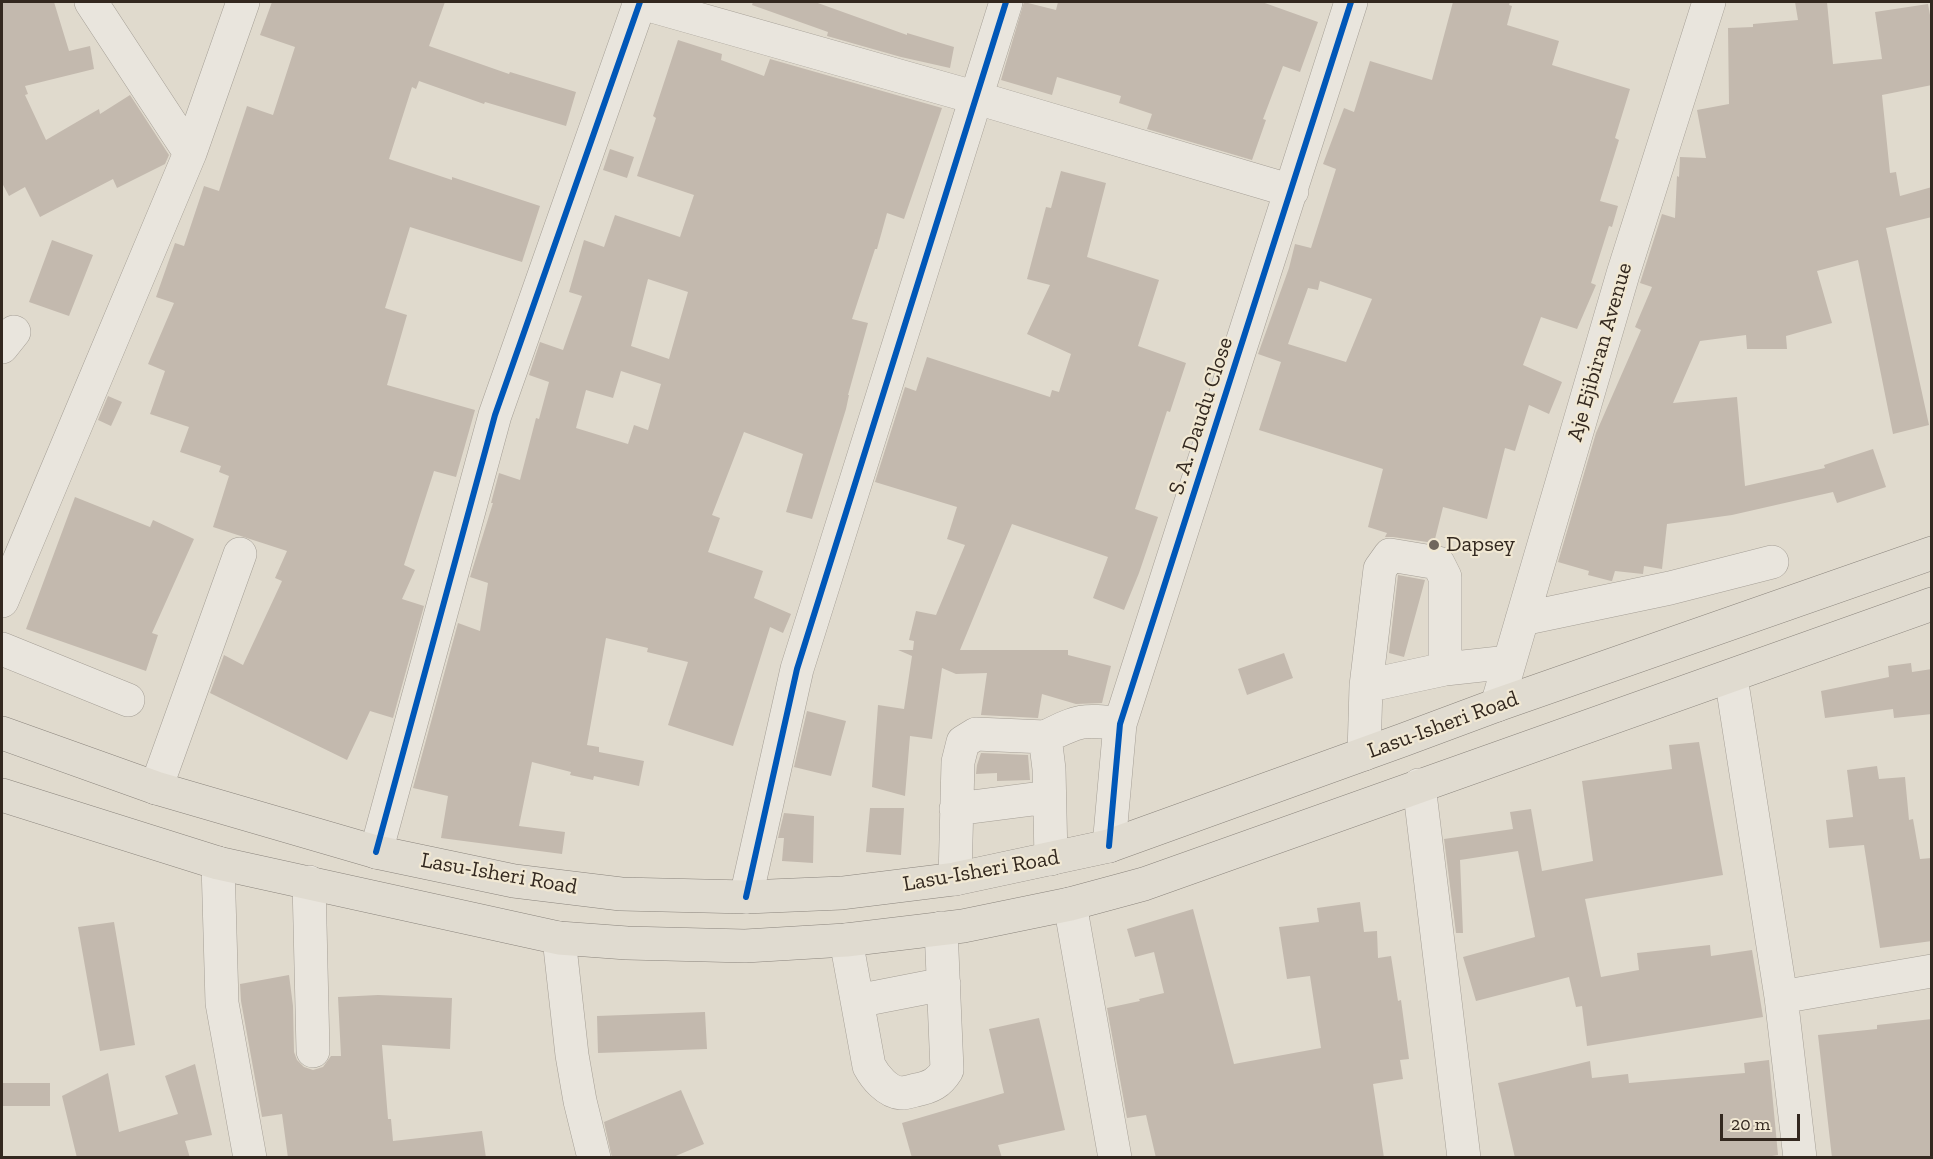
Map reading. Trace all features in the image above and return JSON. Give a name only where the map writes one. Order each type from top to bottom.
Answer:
[{"type":"main road","name":"Lasu-Isheri Road","points":[[2,733],[156,788],[376,852],[514,881],[621,894],[746,897],[842,893],[955,879],[1109,846],[1497,705],[1932,553]]},
{"type":"main road","points":[[2,795],[218,863],[559,938],[627,943],[745,946],[846,940],[963,926],[1070,904],[1144,884],[1932,604]]},
{"type":"street","points":[[91,2],[190,153]]},
{"type":"street","points":[[2,601],[190,153],[243,2]]},
{"type":"street","points":[[376,852],[495,415],[639,2],[1292,191]]},
{"type":"street","points":[[746,897],[797,669],[1006,2]]},
{"type":"street","name":"S. A. Daudu Close","points":[[1109,846],[1120,724],[1351,2]]},
{"type":"street","name":"Aje Ejibiran Avenue","points":[[1497,705],[1623,274],[1708,2]]},
{"type":"street","points":[[156,788],[240,554]]},
{"type":"street","points":[[1364,754],[1365,686],[1380,569],[1390,555],[1438,563],[1445,577],[1445,669]]},
{"type":"street","points":[[1522,619],[1670,588],[1772,562]]},
{"type":"street","points":[[2,649],[128,700]]},
{"type":"street","points":[[1365,686],[1445,669],[1509,662]]},
{"type":"street","points":[[1731,676],[1781,997],[1800,1158]]},
{"type":"street","points":[[955,879],[958,762],[963,742],[976,734],[1045,737],[1081,721],[1092,720],[1120,724]]},
{"type":"street","points":[[1045,737],[1052,859]]},
{"type":"street","points":[[1419,785],[1464,1158]]},
{"type":"street","points":[[956,808],[1050,797]]},
{"type":"street","points":[[218,863],[222,1003],[250,1158]]},
{"type":"street","points":[[309,882],[313,1051]]},
{"type":"street","points":[[1070,904],[1115,1158]]},
{"type":"street","points":[[846,940],[869,1066],[875,1077],[888,1089],[901,1093],[928,1088],[941,1080],[947,1070],[941,928]]},
{"type":"street","points":[[559,938],[572,1055],[594,1158]]},
{"type":"street","points":[[1781,997],[1932,971]]},
{"type":"street","points":[[857,1001],[944,984]]},
{"type":"building","points":[[2,2],[54,2],[69,51],[90,46],[94,69],[25,86],[28,94],[25,95],[46,140],[99,109],[100,114],[130,95],[169,155],[165,164],[117,188],[113,179],[40,217],[25,187],[9,196],[2,183]]},
{"type":"building","points":[[272,2],[445,2],[429,46],[509,74],[510,72],[576,92],[566,126],[485,102],[484,104],[419,81],[416,89],[412,87],[389,159],[540,206],[522,262],[410,227],[385,308],[407,315],[387,385],[475,410],[456,477],[434,471],[404,565],[415,570],[402,599],[424,606],[393,718],[370,711],[347,760],[210,693],[224,655],[243,665],[282,581],[275,578],[287,551],[213,527],[229,476],[219,472],[221,466],[180,452],[189,427],[150,414],[165,371],[148,364],[174,303],[156,297],[175,243],[184,246],[204,186],[219,191],[247,106],[273,115],[295,47],[260,35]]},
{"type":"building","points":[[753,2],[815,2],[907,35],[907,33],[954,47],[950,68],[827,36],[828,32],[752,5]]},
{"type":"building","points":[[1024,2],[1056,10],[1058,2],[1262,2],[1318,22],[1300,72],[1283,66],[1263,119],[1266,120],[1252,160],[1147,129],[1152,114],[1119,103],[1121,96],[1057,77],[1052,95],[1001,80]]},
{"type":"building","points":[[1453,2],[1510,2],[1509,5],[1512,6],[1507,25],[1559,41],[1552,65],[1630,89],[1615,138],[1619,140],[1600,201],[1618,206],[1612,227],[1609,226],[1591,283],[1596,285],[1577,329],[1541,317],[1523,365],[1562,382],[1549,414],[1529,405],[1515,451],[1505,448],[1487,519],[1443,507],[1434,543],[1385,537],[1387,533],[1368,527],[1383,469],[1259,430],[1281,362],[1258,354],[1289,268],[1295,244],[1311,248],[1336,169],[1323,164],[1344,108],[1354,112],[1370,61],[1432,80]],"holes":[[[1320,281],[1372,299],[1346,362],[1288,344],[1308,288],[1318,290]]]},
{"type":"building","points":[[1795,2],[1827,2],[1833,64],[1882,59],[1875,12],[1928,4],[1932,26],[1932,85],[1882,95],[1890,173],[1896,172],[1900,196],[1932,187],[1932,217],[1886,228],[1929,425],[1893,434],[1858,260],[1817,271],[1832,323],[1786,336],[1787,349],[1747,349],[1746,335],[1700,341],[1673,403],[1737,397],[1745,486],[1825,468],[1824,465],[1873,449],[1886,487],[1837,503],[1833,492],[1732,515],[1667,524],[1662,569],[1644,566],[1643,574],[1615,571],[1612,581],[1588,575],[1589,571],[1558,562],[1596,433],[1641,330],[1635,327],[1652,287],[1640,283],[1662,214],[1675,218],[1680,157],[1706,158],[1697,110],[1729,104],[1728,28],[1753,27],[1753,24],[1798,20]]},
{"type":"building","points":[[678,40],[722,54],[721,60],[764,76],[770,59],[942,108],[904,219],[887,213],[852,319],[868,323],[846,409],[812,519],[786,512],[803,454],[744,432],[712,515],[720,518],[708,552],[763,571],[754,598],[791,614],[783,633],[770,627],[733,746],[668,725],[688,662],[647,652],[648,648],[606,638],[587,745],[599,747],[599,752],[644,761],[639,786],[594,776],[593,780],[570,775],[571,772],[532,762],[519,826],[565,832],[562,854],[441,838],[448,796],[413,788],[458,623],[480,631],[488,583],[470,577],[493,503],[491,503],[499,473],[520,480],[536,418],[539,419],[549,382],[529,375],[540,342],[563,350],[582,296],[569,292],[584,240],[604,247],[615,215],[680,237],[694,195],[637,176],[656,118],[653,116]],"holes":[[[648,279],[688,292],[669,359],[631,346]],[[621,371],[661,384],[648,430],[634,425],[628,444],[576,428],[586,390],[613,398]]]},
{"type":"building","points":[[610,149],[634,157],[627,178],[603,170]]},
{"type":"building","points":[[1061,171],[1106,183],[1087,257],[1159,280],[1138,346],[1186,363],[1170,412],[1167,411],[1135,509],[1158,517],[1124,610],[1093,598],[1108,557],[1012,524],[960,650],[1068,650],[1068,655],[1111,666],[1102,703],[1076,704],[1042,694],[1038,718],[981,715],[987,673],[956,674],[942,668],[932,739],[910,736],[905,796],[872,787],[878,705],[904,709],[912,656],[898,650],[913,650],[914,641],[909,640],[916,611],[936,615],[965,545],[947,539],[957,507],[875,482],[905,387],[916,391],[927,357],[1050,397],[1052,390],[1059,392],[1071,354],[1027,334],[1050,285],[1027,279],[1046,207],[1051,208]]},
{"type":"building","points":[[52,240],[93,255],[69,316],[29,302]]},
{"type":"building","points":[[108,396],[122,402],[111,426],[98,420]]},
{"type":"building","points":[[75,497],[150,527],[153,520],[194,539],[152,633],[158,635],[146,671],[26,629]]},
{"type":"building","points":[[1398,575],[1425,580],[1404,657],[1389,653]]},
{"type":"building","points":[[1284,653],[1293,678],[1247,695],[1238,669]]},
{"type":"building","points":[[1911,663],[1912,672],[1932,669],[1932,714],[1894,718],[1893,709],[1825,718],[1821,691],[1889,677],[1888,666]]},
{"type":"building","points":[[807,711],[846,721],[831,776],[794,767]]},
{"type":"building","points":[[1699,742],[1723,875],[1585,899],[1601,977],[1639,970],[1637,953],[1710,945],[1711,956],[1752,950],[1763,1017],[1587,1046],[1582,1006],[1576,1007],[1569,977],[1476,1001],[1463,957],[1535,937],[1518,851],[1460,860],[1463,933],[1456,933],[1444,839],[1513,829],[1510,812],[1531,809],[1542,871],[1593,861],[1582,781],[1672,769],[1669,745]]},
{"type":"building","points":[[981,753],[1028,755],[1030,780],[997,781],[997,773],[976,774]]},
{"type":"building","points":[[1877,766],[1879,779],[1905,777],[1909,820],[1913,819],[1920,859],[1932,858],[1932,941],[1880,948],[1864,845],[1829,848],[1826,820],[1853,817],[1847,770]]},
{"type":"building","points":[[870,808],[904,808],[901,855],[866,852]]},
{"type":"building","points":[[784,813],[814,816],[813,863],[782,861],[784,838],[778,838]]},
{"type":"building","points":[[1360,902],[1364,932],[1377,931],[1378,958],[1391,956],[1398,1001],[1401,1000],[1409,1059],[1400,1060],[1403,1079],[1373,1084],[1384,1158],[1156,1158],[1146,1115],[1127,1118],[1107,1008],[1164,993],[1154,952],[1135,957],[1127,929],[1193,909],[1234,1064],[1321,1048],[1310,976],[1287,979],[1279,927],[1319,922],[1317,908]]},
{"type":"building","points":[[114,922],[135,1045],[100,1051],[78,927]]},
{"type":"building","points":[[289,975],[293,1006],[294,1052],[297,1060],[304,1067],[313,1070],[323,1067],[331,1056],[341,1056],[338,997],[378,995],[452,998],[450,1049],[382,1045],[388,1119],[391,1119],[393,1141],[482,1131],[486,1158],[288,1158],[282,1114],[262,1117],[240,984]]},
{"type":"building","points":[[705,1012],[707,1049],[598,1053],[597,1016]]},
{"type":"building","points":[[1039,1018],[1065,1130],[998,1145],[1002,1158],[912,1158],[902,1123],[1004,1093],[989,1029]]},
{"type":"building","points":[[1932,1019],[1932,1158],[1832,1158],[1818,1035],[1877,1029],[1877,1025]]},
{"type":"building","points":[[1769,1060],[1778,1155],[1760,1158],[1515,1158],[1498,1083],[1590,1061],[1592,1078],[1628,1074],[1629,1083],[1745,1073],[1744,1063]]},
{"type":"building","points":[[195,1064],[212,1135],[185,1141],[190,1158],[77,1158],[62,1096],[108,1073],[119,1132],[178,1114],[165,1076]]},
{"type":"building","points":[[2,1083],[50,1083],[50,1106],[2,1106]]},
{"type":"building","points":[[681,1090],[704,1144],[671,1158],[612,1158],[604,1122]]},
{"type":"cycle path","points":[[376,852],[495,415],[640,2]]},
{"type":"cycle path","points":[[746,897],[797,669],[1006,2]]},
{"type":"cycle path","points":[[1109,846],[1120,724],[1351,2]]},
{"type":"place","name":"Dapsey","points":[[1434,545]]}]
